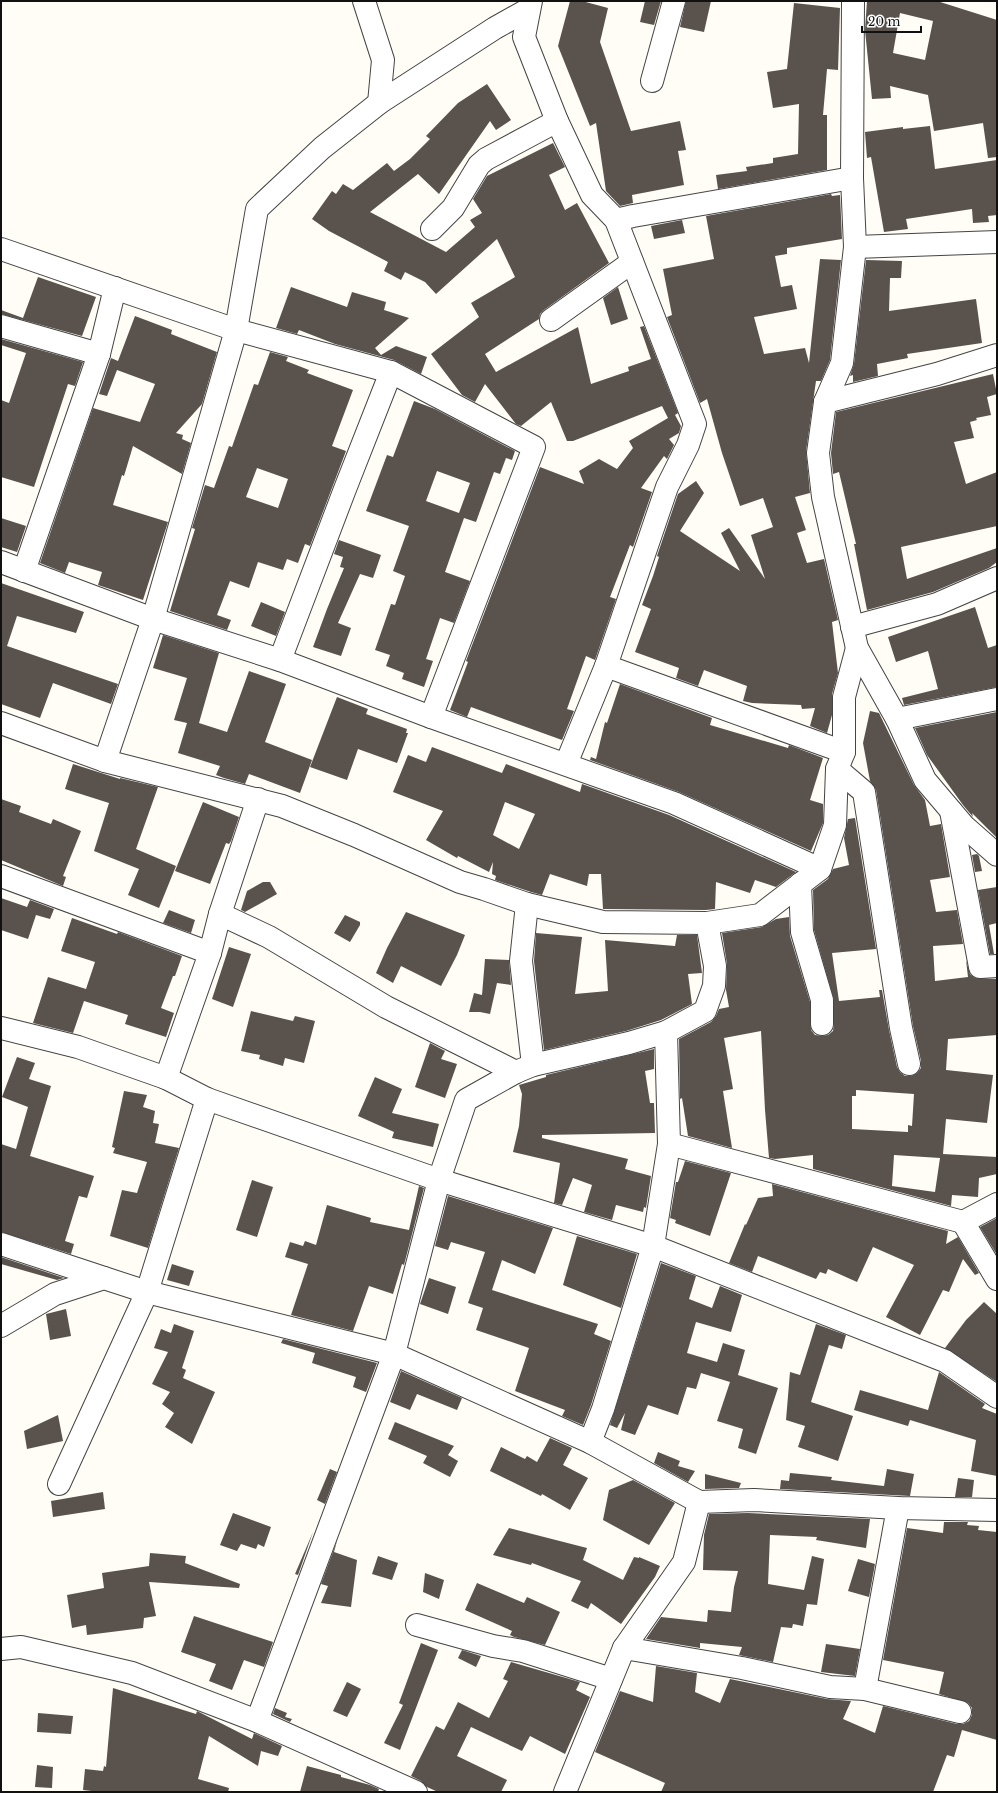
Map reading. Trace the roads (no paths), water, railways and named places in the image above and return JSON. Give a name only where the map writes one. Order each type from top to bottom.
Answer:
[{"type":"street","points":[[364,1],[383,60],[380,103]]},
{"type":"street","points":[[652,81],[674,1]]},
{"type":"street","points":[[853,1],[852,178],[855,247],[842,363],[825,402],[818,453],[823,497],[857,648],[897,719],[926,780],[964,826],[995,850]]},
{"type":"street","points":[[105,761],[153,619],[236,330],[258,209],[322,148],[380,103],[530,5]]},
{"type":"street","points":[[530,5],[524,36],[557,120],[592,195],[616,220],[695,424],[688,445],[667,487],[606,666],[566,764]]},
{"type":"street","points":[[432,229],[453,208],[479,165],[486,159],[557,120]]},
{"type":"street","points":[[616,220],[852,178]]},
{"type":"street","points":[[855,247],[997,242]]},
{"type":"street","points":[[1,249],[236,330],[391,372],[534,448],[431,717]]},
{"type":"street","points":[[551,320],[632,262]]},
{"type":"street","points":[[24,571],[99,354],[115,288]]},
{"type":"street","points":[[1,326],[99,354]]},
{"type":"street","points":[[825,402],[937,374],[997,355]]},
{"type":"street","points":[[280,660],[391,372]]},
{"type":"street","points":[[1,562],[153,619],[280,660],[431,717],[674,803],[820,869]]},
{"type":"street","points":[[852,627],[937,604],[997,578]]},
{"type":"street","points":[[1,723],[105,761],[282,806],[354,835],[460,882],[527,904],[603,922],[707,923],[760,915],[820,869],[835,825],[841,761],[844,697],[857,648]]},
{"type":"street","points":[[606,666],[841,761],[864,792],[901,1028],[909,1064]]},
{"type":"street","points":[[897,719],[997,699]]},
{"type":"street","points":[[166,1078],[210,953],[220,914],[258,799]]},
{"type":"street","points":[[951,810],[980,967],[997,966]]},
{"type":"street","points":[[1,876],[210,953]]},
{"type":"street","points":[[800,884],[802,932],[822,1000],[822,1024]]},
{"type":"street","points":[[525,1068],[521,961],[527,904]]},
{"type":"street","points":[[220,914],[269,937],[386,1007],[525,1068]]},
{"type":"street","points":[[257,1721],[394,1354],[439,1180],[466,1100],[525,1068],[629,1043],[666,1032],[705,1011],[714,986],[715,966],[707,923]]},
{"type":"street","points":[[1,1028],[78,1047],[166,1078],[207,1099],[439,1180],[653,1246],[945,1361],[997,1397]]},
{"type":"street","points":[[590,1442],[603,1409],[653,1246],[669,1144],[666,1032]]},
{"type":"street","points":[[60,1484],[147,1292],[207,1099]]},
{"type":"street","points":[[669,1144],[963,1222],[997,1204]]},
{"type":"street","points":[[963,1222],[997,1278]]},
{"type":"street","points":[[1,1244],[147,1292],[394,1354],[590,1442],[699,1502],[754,1500],[898,1508],[997,1510]]},
{"type":"street","points":[[1,1326],[54,1294],[104,1278]]},
{"type":"street","points":[[564,1792],[624,1648],[684,1562],[699,1502]]},
{"type":"street","points":[[865,1689],[898,1508]]},
{"type":"street","points":[[418,1625],[493,1646],[523,1650],[611,1679]]},
{"type":"street","points":[[1,1649],[21,1647],[132,1673],[257,1721],[416,1792]]},
{"type":"street","points":[[624,1648],[742,1668],[830,1687],[865,1689],[960,1712]]}]
